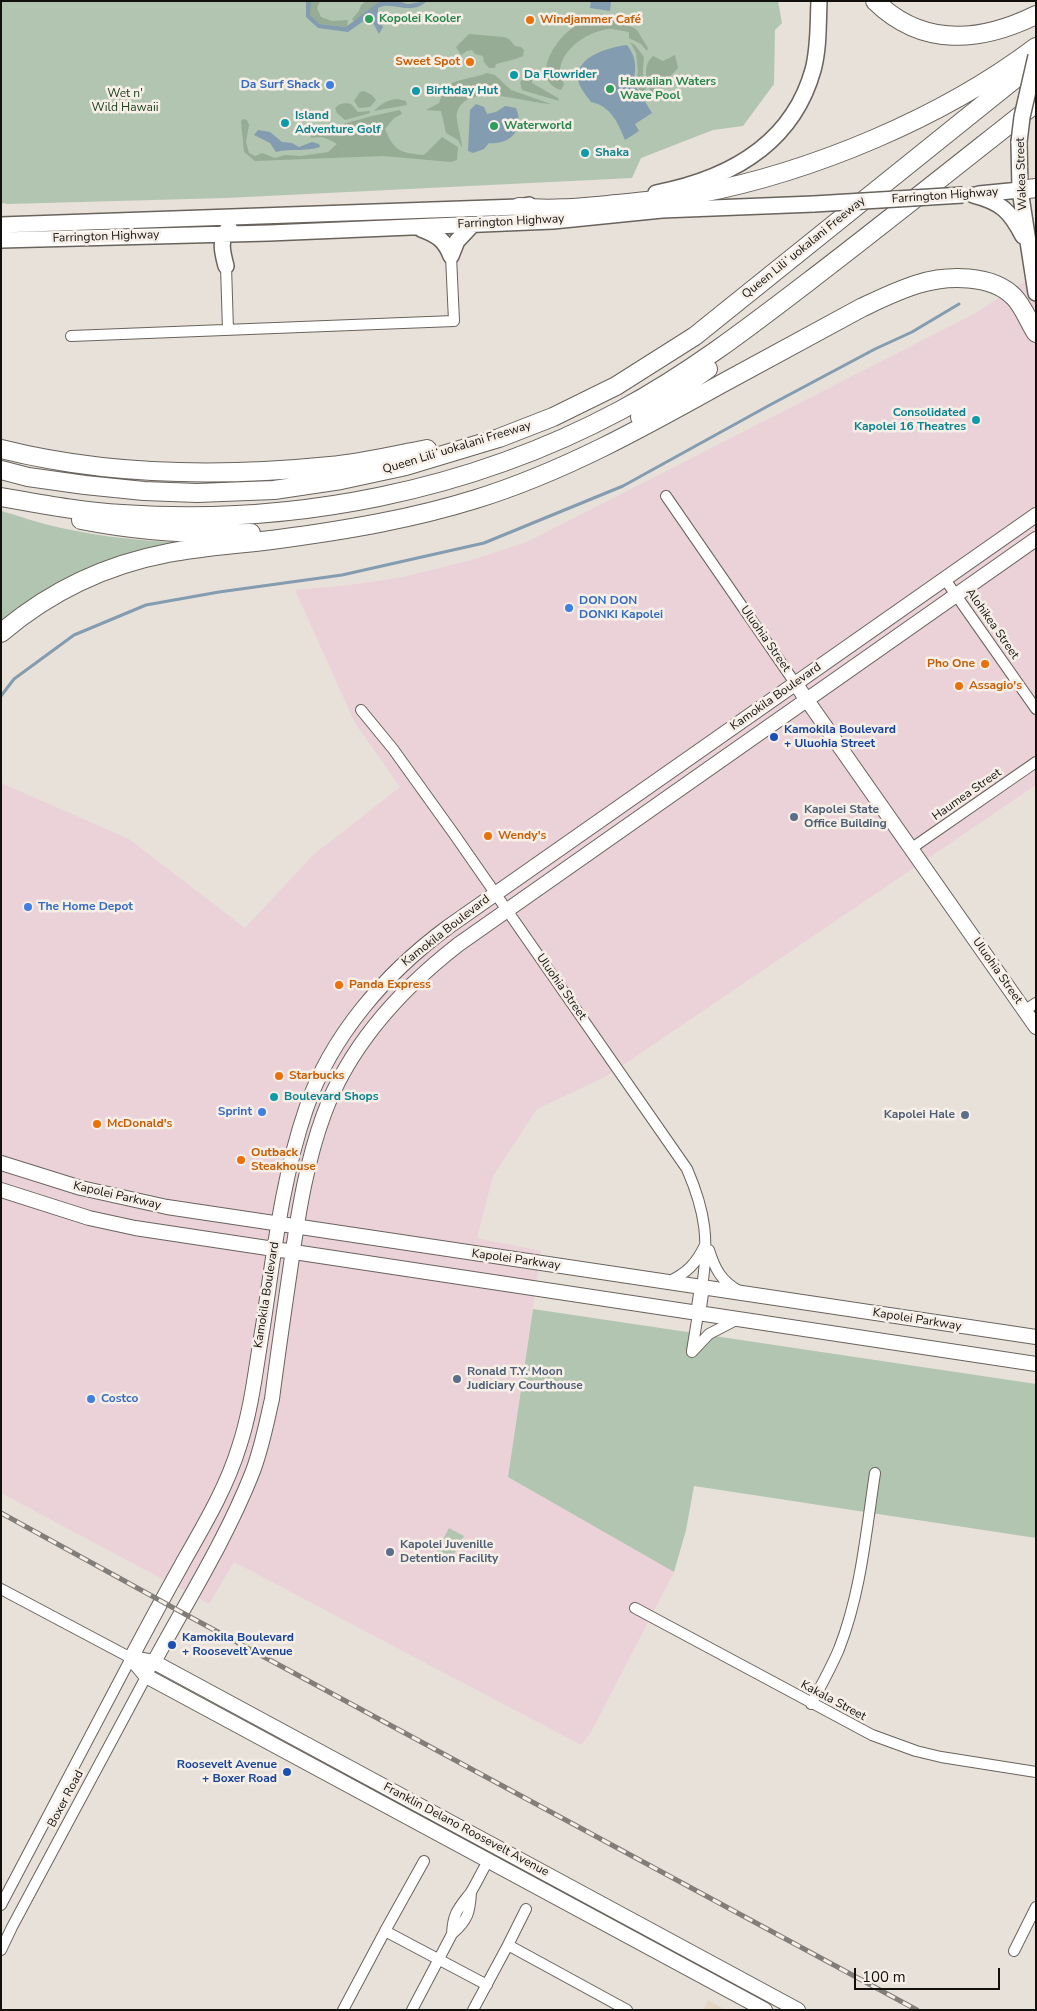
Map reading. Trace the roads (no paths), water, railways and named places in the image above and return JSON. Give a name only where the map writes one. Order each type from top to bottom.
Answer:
[{"type":"highway","points":[[876,1],[889,12],[911,25],[947,36],[985,34],[1009,27],[1036,15]]},
{"type":"highway","points":[[519,207],[536,210],[696,194],[804,166],[874,139],[917,118],[994,76],[1036,47]]},
{"type":"highway","name":"Queen Liliʻuokalani Freeway","points":[[1,470],[28,477],[85,486],[144,491],[197,493],[274,490],[341,480],[406,466],[499,438],[553,417],[616,386],[695,336],[1036,62]]},
{"type":"highway","name":"Queen Liliʻuokalani Freeway","points":[[1,497],[119,514],[236,516],[323,507],[415,488],[523,454],[571,434],[622,409],[677,377],[736,336],[886,223],[1036,102]]},
{"type":"highway","points":[[476,499],[624,427],[656,407],[823,280],[886,223]]},
{"type":"highway","points":[[1,634],[27,611],[57,593],[80,581],[134,561],[168,553],[358,528],[405,518],[476,499],[556,469],[629,435],[861,308],[892,293],[920,283],[964,279],[990,282],[1002,287],[1016,298],[1036,333]]},
{"type":"highway","points":[[1,449],[73,463],[138,470],[256,471],[332,466],[499,438]]},
{"type":"highway","points":[[1,497],[33,510],[120,528],[140,530],[222,534],[358,528]]},
{"type":"main road","name":"Farrington Highway","points":[[1,225],[519,207],[648,194],[688,186],[718,175],[769,143],[788,122],[808,82],[816,48],[819,1]]},
{"type":"main road","name":"Wakea Street","points":[[1036,56],[1022,117],[1019,142],[1028,189],[1027,245],[1036,293]]},
{"type":"main road","name":"Farrington Highway","points":[[1,244],[9,240],[224,234],[553,221],[662,210],[814,204],[968,195],[1028,189]]},
{"type":"main road","points":[[968,195],[988,199],[1003,207],[1016,224],[1027,245]]},
{"type":"main road","points":[[226,266],[221,250],[224,234],[234,224],[245,218]]},
{"type":"main road","points":[[452,256],[457,240],[472,224]]},
{"type":"main road","points":[[416,227],[444,241],[452,256]]},
{"type":"main road","points":[[226,266],[233,246],[252,233]]},
{"type":"main road","points":[[190,235],[212,243],[221,250]]},
{"type":"main road","name":"Kamokila Boulevard","points":[[131,1658],[226,1482],[240,1446],[246,1421],[278,1224],[290,1165],[306,1107],[321,1073],[350,1025],[369,1000],[403,963],[495,893],[1036,515]]},
{"type":"main road","name":"Kamokila Boulevard","points":[[154,1662],[242,1496],[251,1475],[266,1424],[304,1184],[322,1121],[341,1078],[381,1016],[420,976],[459,944],[1036,539]]},
{"type":"main road","name":"Uluohia Street","points":[[795,683],[912,848],[1030,1007],[1036,1027]]},
{"type":"main road","name":"Kapolei Parkway","points":[[1,1163],[111,1196],[167,1207],[1036,1337]]},
{"type":"main road","points":[[1,1190],[89,1218],[135,1228],[1036,1364]]},
{"type":"main road","points":[[698,1314],[702,1287]]},
{"type":"main road","points":[[246,1421],[266,1424]]},
{"type":"main road","name":"Franklin Delano Roosevelt Avenue","points":[[131,1658],[154,1662],[798,2010]]},
{"type":"main road","name":"Franklin Delano Roosevelt Avenue","points":[[131,1658],[146,1676],[765,2010]]},
{"type":"street","points":[[71,336],[454,322],[452,256]]},
{"type":"street","points":[[226,266],[228,330]]},
{"type":"street","name":"Uluohia Street","points":[[666,496],[795,683]]},
{"type":"street","name":"Alohikea Street","points":[[944,578],[1036,709]]},
{"type":"street","name":"Uluohia Street","points":[[361,710],[393,749],[508,910],[687,1170],[701,1205],[707,1242],[702,1287]]},
{"type":"street","name":"Haumea Street","points":[[912,848],[1036,762]]},
{"type":"street","points":[[668,1282],[682,1275],[694,1265],[707,1242]]},
{"type":"street","points":[[707,1242],[717,1273],[730,1286],[742,1293]]},
{"type":"street","points":[[698,1314],[692,1352],[710,1334],[736,1320]]},
{"type":"street","points":[[811,1704],[839,1648],[853,1602],[860,1572],[875,1473]]},
{"type":"street","name":"Franklin Delano Roosevelt Avenue","points":[[1,1589],[131,1658]]},
{"type":"street","name":"Kakala Street","points":[[634,1608],[864,1731],[916,1751],[941,1757],[1036,1772]]},
{"type":"street","name":"Boxer Road","points":[[1,1905],[131,1658]]},
{"type":"street","name":"Boxer Road","points":[[1,1950],[20,1910],[154,1662]]},
{"type":"street","points":[[343,2010],[424,1861]]},
{"type":"street","points":[[412,2010],[452,1934],[462,1925],[470,1910],[470,1892],[488,1861]]},
{"type":"street","points":[[1014,1951],[1036,1908]]},
{"type":"street","points":[[473,2010],[526,1909]]},
{"type":"street","points":[[386,1930],[487,1986]]},
{"type":"street","points":[[508,1945],[628,2010]]},
{"type":"water","name":"Kopolei Kooler","points":[[306,1],[311,1],[310,15],[320,24],[346,27],[380,1],[397,1],[408,4],[427,1],[421,6],[414,8],[384,6],[378,8],[378,17],[383,27],[379,34],[373,23],[365,20],[348,32],[318,28],[306,17]]},
{"type":"water","points":[[591,1],[611,1],[610,11],[590,8]]},
{"type":"water","name":"Hawaiian Waters Wave Pool","points":[[627,45],[635,62],[633,82],[652,113],[635,124],[639,131],[625,140],[613,116],[604,107],[591,102],[581,87],[578,78],[579,70],[589,58],[604,50]]},
{"type":"water","name":"Waterworld","points":[[476,104],[484,107],[487,114],[496,112],[505,106],[516,108],[519,123],[510,138],[497,143],[489,143],[484,149],[473,153],[468,151],[470,110]]},
{"type":"water","points":[[258,130],[270,132],[282,142],[292,143],[299,147],[312,142],[319,144],[320,147],[276,152],[270,143],[254,135]]},
{"type":"waterway","points":[[1,696],[14,679],[74,635],[146,605],[219,592],[342,575],[484,543],[623,486],[768,406],[875,349],[912,332],[959,304]]},
{"type":"railway","points":[[1,1513],[917,2010]]},
{"type":"place","name":"Kopolei Kooler","points":[[369,19]]},
{"type":"place","name":"Windjammer Café","points":[[530,20]]},
{"type":"place","name":"Sweet Spot","points":[[470,62]]},
{"type":"place","name":"Da Flowrider","points":[[514,75]]},
{"type":"place","name":"Da Surf Shack","points":[[330,85]]},
{"type":"place","name":"Hawaiian Waters Wave Pool","points":[[610,89]]},
{"type":"place","name":"Birthday Hut","points":[[416,91]]},
{"type":"place","name":"Island Adventure Golf","points":[[285,123]]},
{"type":"place","name":"Waterworld","points":[[494,126]]},
{"type":"place","name":"Shaka","points":[[585,153]]},
{"type":"place","name":"Consolidated Kapolei 16 Theatres","points":[[976,420]]},
{"type":"place","name":"DON DON DONKI Kapolei","points":[[569,608]]},
{"type":"place","name":"Pho One","points":[[985,664]]},
{"type":"place","name":"Assagio's","points":[[959,686]]},
{"type":"place","name":"Kamokila Boulevard + Uluohia Street","points":[[774,737]]},
{"type":"place","name":"Kapolei State Office Building","points":[[794,817]]},
{"type":"place","name":"Wendy's","points":[[488,836]]},
{"type":"place","name":"The Home Depot","points":[[28,907]]},
{"type":"place","name":"Panda Express","points":[[339,985]]},
{"type":"place","name":"Starbucks","points":[[279,1076]]},
{"type":"place","name":"Boulevard Shops","points":[[274,1097]]},
{"type":"place","name":"Sprint","points":[[262,1112]]},
{"type":"place","name":"Kapolei Hale","points":[[965,1115]]},
{"type":"place","name":"McDonald's","points":[[97,1124]]},
{"type":"place","name":"Outback Steakhouse","points":[[241,1160]]},
{"type":"place","name":"Ronald T.Y. Moon Judiciary Courthouse","points":[[457,1379]]},
{"type":"place","name":"Costco","points":[[91,1399]]},
{"type":"place","name":"Kapolei Juvenille Detention Facility","points":[[390,1552]]},
{"type":"place","name":"Kamokila Boulevard + Roosevelt Avenue","points":[[172,1645]]},
{"type":"place","name":"Roosevelt Avenue + Boxer Road","points":[[287,1772]]},
{"type":"park label","name":"Wet n' Wild Hawaii","points":[[125,101]]}]
